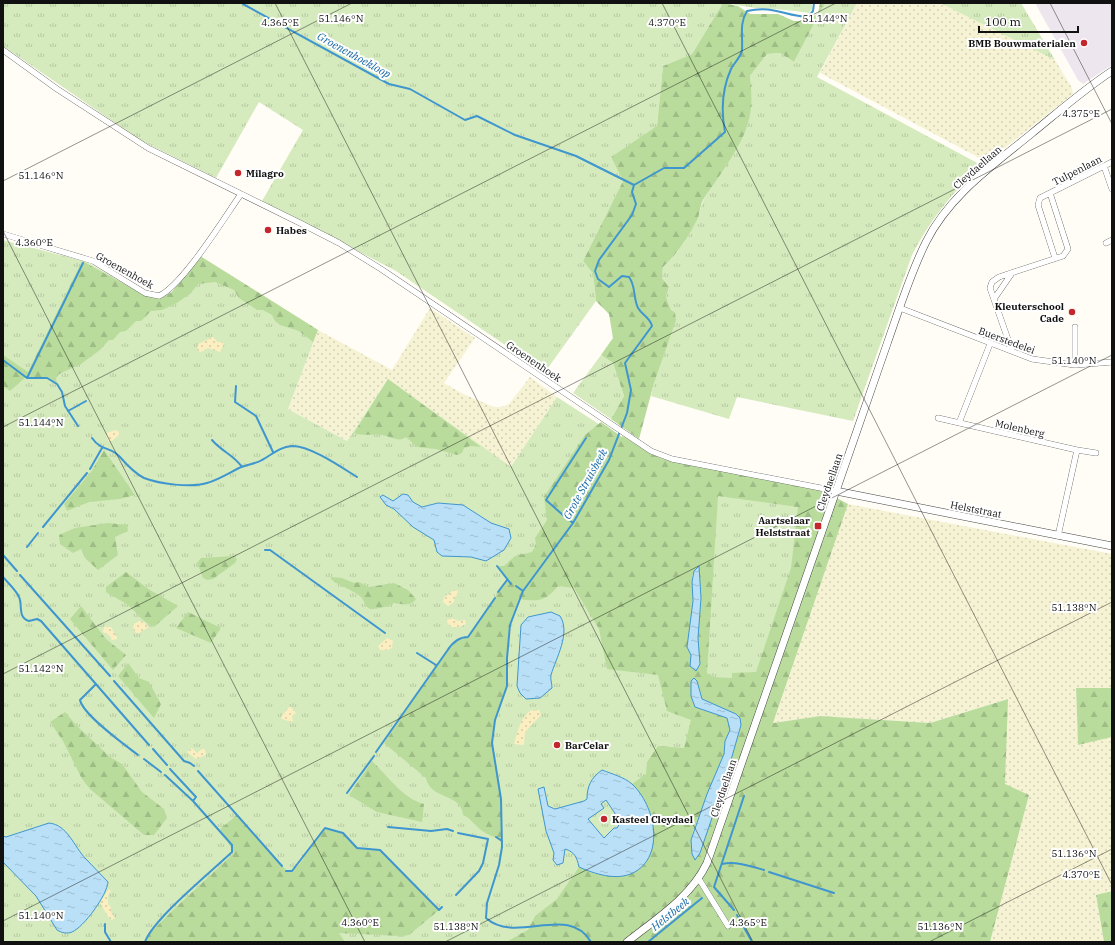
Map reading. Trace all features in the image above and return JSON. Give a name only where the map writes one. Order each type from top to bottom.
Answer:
[{"type":"street","name":"Groenenhoek","points":[[3,50],[57,89],[148,148],[340,243],[381,268],[651,451],[664,457],[836,491]]},
{"type":"street","name":"Cleydaellaan","points":[[627,942],[682,896],[699,879],[710,855],[900,308],[926,242],[944,214],[962,193],[1080,94],[1112,71]]},
{"type":"street","name":"Tulpenlaan","points":[[1050,193],[1112,162]]},
{"type":"street","points":[[1104,166],[1112,189]]},
{"type":"street","points":[[1012,351],[990,288],[992,282],[999,277],[1063,256],[1068,249],[1050,193],[1040,198],[1038,205],[1055,258]]},
{"type":"street","name":"Groenenhoek","points":[[3,234],[93,261],[145,293],[159,296],[170,290],[184,274],[241,194]]},
{"type":"street","points":[[1106,243],[1112,240]]},
{"type":"street","points":[[994,299],[1012,273]]},
{"type":"street","name":"Buerstedelei","points":[[900,308],[1032,359],[1075,365],[1112,362]]},
{"type":"street","points":[[1075,327],[1075,365]]},
{"type":"street","points":[[959,423],[990,344]]},
{"type":"street","name":"Molenberg","points":[[938,418],[1096,453]]},
{"type":"street","points":[[1058,536],[1077,450]]},
{"type":"street","name":"Helststraat","points":[[836,491],[1112,546]]},
{"type":"street","points":[[699,879],[728,926]]},
{"type":"shaded area","points":[[857,3],[940,3],[1055,60],[1072,88],[1073,94],[987,162],[820,73]]},
{"type":"shaded area","points":[[1035,3],[1112,3],[1112,65],[1083,84],[1078,80]]},
{"type":"shaded area","points":[[430,308],[475,338],[444,383],[463,394],[494,407],[501,407],[509,404],[530,377],[557,397],[511,468],[387,380],[347,441],[288,409],[318,330],[392,370]]},
{"type":"shaded area","points":[[848,504],[1112,554],[1112,688],[1076,689],[1078,744],[1112,737],[1112,891],[1096,895],[1104,942],[990,942],[1029,795],[1005,785],[1007,699],[930,723],[820,716],[773,723]]},
{"type":"green space","points":[[3,3],[723,3],[692,54],[663,66],[657,127],[611,157],[623,181],[583,261],[593,272],[596,301],[545,372],[396,271],[262,201],[303,130],[259,102],[216,178],[140,140],[3,46]]},
{"type":"green space","points":[[723,3],[738,6],[750,14],[778,14],[794,21],[807,21],[818,13],[820,3],[825,3],[794,62],[780,53],[767,54],[750,76],[751,105],[742,139],[736,151],[703,200],[698,218],[690,233],[678,251],[663,267],[662,278],[669,287],[666,297],[671,310],[675,313],[676,320],[654,383],[639,439],[611,419],[624,396],[613,363],[601,355],[613,338],[609,314],[596,301],[593,273],[583,261],[623,181],[611,157],[657,126],[663,66],[692,54]]},
{"type":"green space","points":[[727,3],[812,3],[812,9],[809,13],[747,7]]},
{"type":"green space","points":[[825,3],[857,3],[817,77],[981,165],[942,207],[926,230],[912,255],[853,421],[737,397],[729,419],[651,396],[671,310],[666,297],[669,287],[662,278],[663,267],[678,251],[694,226],[704,199],[732,155],[746,128],[750,113],[750,76],[767,54],[780,53],[794,62]]},
{"type":"green space","points":[[940,3],[1021,3],[1055,60],[948,7]]},
{"type":"green space","points":[[3,240],[87,262],[146,296],[159,299],[172,292],[200,256],[318,330],[288,409],[347,441],[388,379],[511,467],[557,397],[659,463],[819,492],[701,859],[513,942],[3,942]]},
{"type":"green space","points":[[200,256],[318,330],[313,342],[299,331],[280,325],[275,321],[272,315],[263,310],[257,310],[239,298],[234,290],[215,282],[198,284],[190,294],[175,304],[162,310],[151,311],[141,321],[136,321],[126,331],[120,332],[113,340],[109,340],[100,350],[81,364],[59,374],[56,378],[57,384],[47,378],[26,377],[10,391],[3,386],[3,355],[28,372],[82,261],[146,296],[159,299],[172,292]]},
{"type":"green space","points":[[601,355],[613,363],[624,396],[611,419],[573,393]]},
{"type":"green space","points":[[388,379],[481,447],[470,446],[464,448],[462,453],[457,455],[436,449],[417,447],[406,437],[403,439],[397,439],[375,434],[361,435],[354,433]]},
{"type":"green space","points":[[601,422],[622,437],[623,436],[649,453],[663,459],[820,489],[848,504],[773,723],[820,716],[930,723],[1008,699],[1005,784],[1029,795],[990,942],[506,942],[528,930],[535,916],[557,899],[579,867],[595,874],[652,847],[653,828],[650,813],[643,799],[632,784],[646,774],[647,762],[658,746],[684,748],[691,720],[667,711],[658,675],[607,669],[599,629],[574,588],[558,586],[550,595],[541,599],[519,599],[510,625],[507,657],[507,686],[495,720],[492,743],[501,799],[502,840],[486,833],[469,818],[463,815],[461,808],[457,803],[433,790],[426,778],[384,743],[447,651],[455,641],[468,637],[507,580],[497,566],[504,566],[515,556],[532,552],[536,545],[535,538],[547,520],[544,497],[585,435]],"holes":[[[718,496],[798,507],[791,568],[756,672],[732,673],[732,678],[713,677],[707,673]],[[696,568],[700,571],[701,606],[697,638],[697,653],[699,660],[691,655],[687,647],[693,601],[692,575]],[[693,679],[697,681],[702,699],[741,725],[727,774],[701,847],[691,848],[693,831],[724,754],[730,730],[727,718],[695,707],[691,696]]]},
{"type":"green space","points":[[104,450],[135,495],[120,499],[89,502],[67,511],[64,504],[91,472]]},
{"type":"green space","points":[[108,523],[127,525],[128,531],[115,537],[118,555],[98,570],[86,559],[81,549],[73,553],[60,544],[59,535],[75,528]]},
{"type":"green space","points":[[234,556],[237,559],[235,563],[213,579],[207,580],[203,578],[197,563],[201,558]]},
{"type":"green space","points":[[126,572],[150,590],[178,606],[154,627],[147,623],[128,605],[106,592],[106,587]]},
{"type":"green space","points":[[331,577],[342,578],[354,583],[359,582],[369,587],[394,583],[408,590],[416,599],[414,602],[409,604],[394,603],[382,608],[370,609],[361,597],[335,582],[331,579]]},
{"type":"green space","points":[[81,606],[106,639],[126,655],[113,670],[70,619]]},
{"type":"green space","points":[[188,612],[221,628],[211,643],[176,628]]},
{"type":"green space","points":[[128,663],[139,678],[149,682],[161,704],[154,718],[118,676]]},
{"type":"green space","points":[[1076,688],[1112,688],[1112,737],[1078,745]]},
{"type":"green space","points":[[65,712],[77,726],[110,757],[122,764],[142,792],[164,809],[167,818],[154,835],[144,835],[90,789],[82,779],[63,741],[50,722]]},
{"type":"green space","points":[[372,761],[402,792],[424,804],[422,822],[377,812],[349,795]]},
{"type":"green space","points":[[237,815],[288,872],[293,870],[298,865],[316,838],[325,828],[343,833],[357,848],[380,850],[439,910],[409,935],[401,936],[339,933],[345,942],[143,942],[171,912],[234,853],[220,829]]},
{"type":"green space","points":[[1112,891],[1112,942],[1104,942],[1096,895]]},
{"type":"sand","points":[[213,337],[218,342],[222,342],[224,344],[220,352],[208,348],[201,352],[197,351],[198,344]]},
{"type":"sand","points":[[116,430],[119,432],[119,435],[112,441],[108,441],[106,433]]},
{"type":"sand","points":[[454,590],[458,591],[458,594],[455,597],[454,602],[448,606],[443,602],[444,597]]},
{"type":"sand","points":[[451,618],[459,621],[465,620],[466,624],[460,627],[451,627],[446,621]]},
{"type":"sand","points":[[139,621],[144,622],[149,627],[137,634],[133,629],[134,624]]},
{"type":"sand","points":[[104,627],[111,627],[118,639],[112,640],[109,635],[103,632]]},
{"type":"sand","points":[[387,638],[393,641],[392,648],[388,650],[380,650],[378,646]]},
{"type":"sand","points":[[290,706],[296,713],[292,716],[293,721],[291,722],[282,719],[281,717]]},
{"type":"sand","points":[[539,709],[541,715],[525,732],[524,745],[514,744],[522,720],[528,712],[532,710],[537,711]]},
{"type":"sand","points":[[192,748],[197,753],[202,749],[205,749],[206,755],[196,759],[187,752]]},
{"type":"sand","points":[[109,889],[111,891],[108,895],[108,904],[111,907],[111,912],[115,918],[112,920],[109,918],[100,903]]},
{"type":"water","points":[[403,494],[408,495],[413,502],[422,507],[438,503],[463,505],[491,523],[509,529],[511,538],[504,550],[486,561],[471,557],[442,556],[437,552],[434,540],[413,527],[394,509],[386,505],[380,497],[383,495],[393,501]]},
{"type":"water","points":[[699,566],[701,598],[698,638],[700,664],[696,671],[690,666],[691,655],[687,647],[693,601],[692,582],[694,571]]},
{"type":"water","points":[[551,612],[560,616],[564,630],[562,646],[551,675],[552,688],[540,698],[526,699],[520,693],[517,686],[521,625],[528,617]]},
{"type":"water","points":[[694,678],[697,681],[702,699],[736,714],[740,718],[741,725],[727,774],[700,853],[695,860],[692,854],[691,840],[707,794],[724,754],[725,741],[730,730],[727,718],[695,707],[691,696],[691,681]]},
{"type":"water","points":[[602,770],[622,778],[632,784],[640,793],[651,817],[654,830],[650,855],[643,865],[633,873],[620,876],[606,876],[592,872],[579,867],[575,856],[565,849],[563,863],[557,865],[553,860],[554,853],[546,831],[538,789],[544,787],[548,806],[555,809],[587,799],[590,783]],"holes":[[[606,800],[616,815],[618,815],[621,819],[625,819],[625,822],[620,823],[617,828],[614,828],[604,838],[588,819],[604,808],[601,804]]]},
{"type":"water","points":[[49,823],[56,825],[66,832],[82,854],[108,882],[104,895],[94,910],[83,924],[70,933],[64,933],[57,930],[36,896],[3,862],[3,836],[6,837]]},
{"type":"waterway","name":"Groenenhoekloop","points":[[244,3],[243,4],[389,84],[410,89],[465,120],[477,116],[515,135],[576,156],[634,185]]},
{"type":"waterway","name":"Grote Struisbeek","points":[[591,942],[581,931],[570,926],[556,924],[512,928],[498,925],[486,918],[487,903],[499,865],[502,847],[501,799],[492,743],[495,720],[507,686],[507,658],[510,625],[523,591],[573,523],[609,460],[627,413],[631,390],[625,363],[652,326],[650,320],[638,308],[635,300],[633,284],[629,277],[622,276],[609,287],[598,279],[595,271],[599,260],[632,215],[636,204],[632,192],[634,185],[664,168],[684,168],[725,132],[723,116],[724,92],[731,69],[739,58],[742,50],[742,25],[747,11],[764,9],[808,17],[813,11],[814,3]]},
{"type":"waterway","points":[[27,378],[83,263]]},
{"type":"waterway","points":[[3,360],[27,378],[47,378],[57,384],[62,392],[65,406],[78,426]]},
{"type":"waterway","points":[[236,386],[235,402],[256,416],[273,452]]},
{"type":"waterway","points":[[68,411],[86,401]]},
{"type":"waterway","points":[[92,438],[102,447],[116,453],[140,476],[166,484],[192,485],[207,483],[242,467],[260,461],[280,449],[292,446],[308,449],[317,453],[357,477]]},
{"type":"waterway","points":[[564,516],[546,500],[586,438]]},
{"type":"waterway","points":[[212,440],[235,459],[242,467]]},
{"type":"waterway","points":[[90,469],[102,448]]},
{"type":"waterway","points":[[43,527],[87,473]]},
{"type":"waterway","name":"Grote Struisbeek","points":[[567,518],[573,523]]},
{"type":"waterway","points":[[27,547],[38,533]]},
{"type":"waterway","points":[[265,550],[270,550],[385,633]]},
{"type":"waterway","points":[[3,555],[17,571]]},
{"type":"waterway","points":[[497,566],[511,584]]},
{"type":"waterway","points":[[20,575],[110,676]]},
{"type":"waterway","points":[[3,577],[19,597],[23,617],[29,621],[37,619],[41,621],[149,745]]},
{"type":"waterway","points":[[498,592],[507,580]]},
{"type":"waterway","points":[[516,586],[523,591]]},
{"type":"waterway","points":[[376,752],[451,645],[458,639],[468,637],[495,598]]},
{"type":"waterway","points":[[417,653],[436,665]]},
{"type":"waterway","points":[[114,681],[184,761],[194,766]]},
{"type":"waterway","points":[[96,684],[80,700],[83,706],[88,714],[138,755]]},
{"type":"waterway","points":[[153,749],[167,765]]},
{"type":"waterway","points":[[347,793],[374,756]]},
{"type":"waterway","points":[[144,759],[161,772]]},
{"type":"waterway","points":[[145,942],[150,932],[171,908],[232,852],[232,845],[193,801],[196,797],[170,769]]},
{"type":"waterway","points":[[198,771],[282,866]]},
{"type":"waterway","points":[[165,775],[193,801]]},
{"type":"waterway","points":[[734,910],[714,887],[744,796]]},
{"type":"waterway","points":[[388,827],[431,831],[447,829],[453,831]]},
{"type":"waterway","points":[[286,871],[292,871],[325,828],[343,833],[357,848],[380,850],[439,910],[442,907]]},
{"type":"waterway","points":[[456,895],[479,871],[483,863],[488,839],[458,833]]},
{"type":"waterway","name":"Grote Struisbeek","points":[[496,837],[502,841]]},
{"type":"waterway","points":[[722,864],[738,864],[764,870]]},
{"type":"waterway","points":[[769,872],[834,893]]},
{"type":"waterway","name":"Helstbeek","points":[[648,942],[702,898]]},
{"type":"waterway","points":[[737,915],[751,940]]},
{"type":"waterway","points":[[105,924],[105,932],[111,942]]},
{"type":"place","name":"BMB Bouwmaterialen","points":[[1084,43]]},
{"type":"place","name":"Milagro","points":[[238,173]]},
{"type":"place","name":"Habes","points":[[268,230]]},
{"type":"place","name":"Kleuterschool Cade","points":[[1072,312]]},
{"type":"place","name":"Aartselaar Helststraat","points":[[818,526]]},
{"type":"place","name":"BarCelar","points":[[557,745]]},
{"type":"place","name":"Kasteel Cleydael","points":[[604,819]]}]
